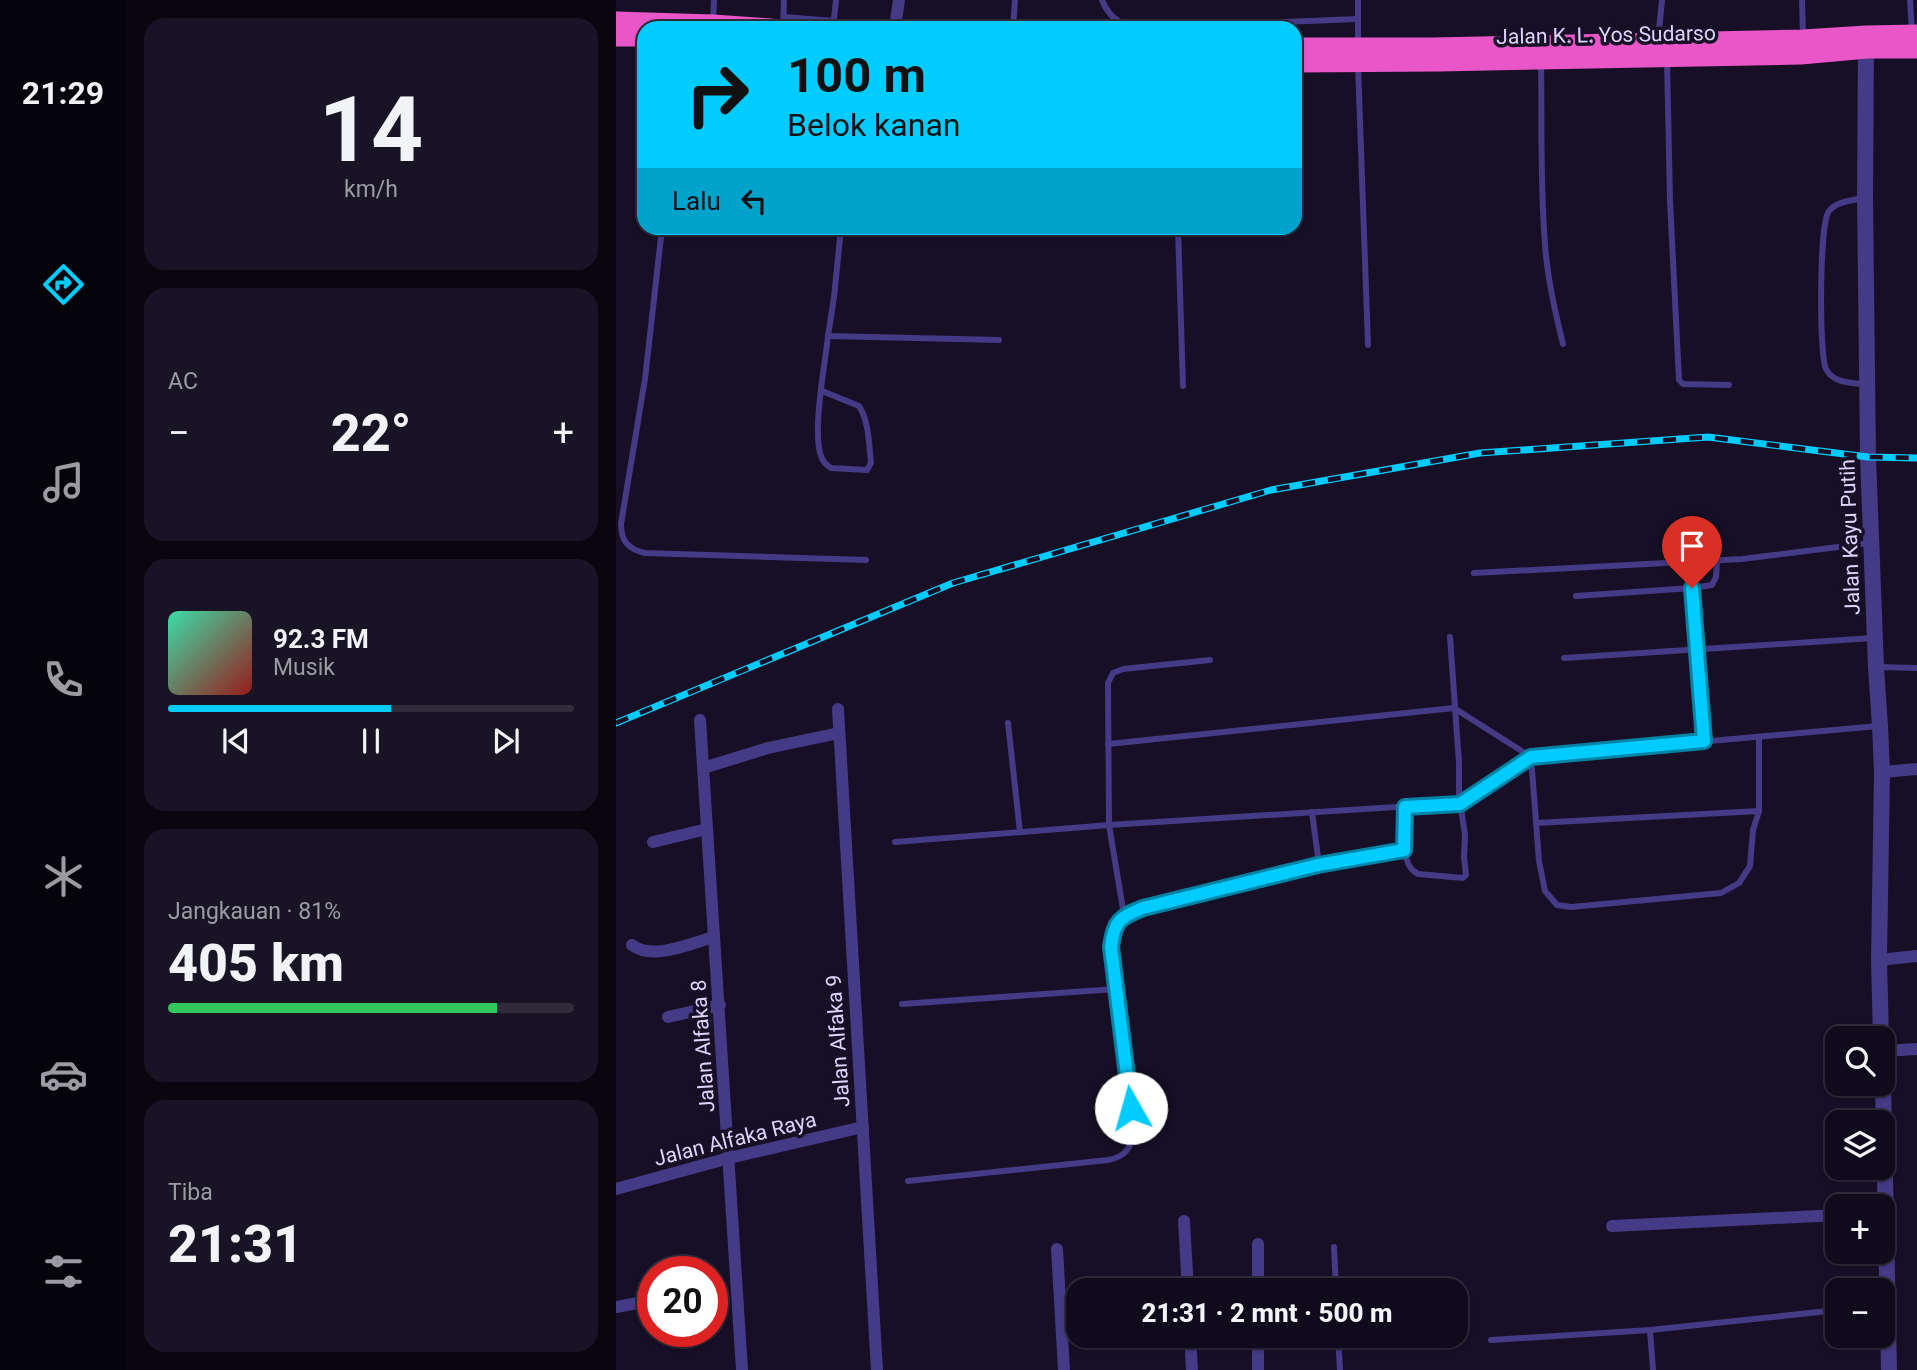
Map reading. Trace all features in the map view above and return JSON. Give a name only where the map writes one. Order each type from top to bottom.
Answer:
[{"type":"highway","points":[[616,21],[637,22]]},
{"type":"highway","points":[[616,37],[637,37]]},
{"type":"highway","name":"Jalan K. L. Yos Sudarso","points":[[1302,48],[1358,55],[1541,59],[1803,39],[1915,41]]},
{"type":"highway","name":"Jalan K. L. Yos Sudarso","points":[[1302,62],[1433,47],[1662,49],[1801,55],[1866,42]]},
{"type":"street","points":[[896,21],[899,0]]},
{"type":"street","name":"Jalan Kayu Putih","points":[[1866,42],[1865,198],[1870,543],[1882,772],[1881,1026]]},
{"type":"street","name":"Jalan Alfaka 9","points":[[838,709],[877,1370]]},
{"type":"street","name":"Jalan Alfaka 8","points":[[700,720],[742,1370]]},
{"type":"street","points":[[703,768],[761,750],[839,733]]},
{"type":"street","points":[[1882,772],[1917,769]]},
{"type":"street","points":[[653,842],[707,829]]},
{"type":"street","points":[[632,945],[644,951],[664,951],[714,937]]},
{"type":"street","points":[[1879,960],[1917,957]]},
{"type":"street","points":[[668,1017],[720,1005]]},
{"type":"street","points":[[1895,1050],[1917,1049]]},
{"type":"street","points":[[1883,1096],[1885,1194]]},
{"type":"street","name":"Jalan Alfaka Raya","points":[[616,1189],[729,1157],[863,1127]]},
{"type":"street","points":[[1612,1226],[1825,1216]]},
{"type":"street","points":[[1184,1222],[1187,1278]]},
{"type":"street","points":[[1258,1244],[1258,1278]]},
{"type":"street","points":[[1057,1249],[1064,1370]]},
{"type":"street","points":[[616,1307],[637,1303]]},
{"type":"street","points":[[1191,1348],[1192,1370]]},
{"type":"street","points":[[1258,1348],[1258,1370]]},
{"type":"street","points":[[1888,1348],[1889,1370]]},
{"type":"lane","points":[[713,21],[715,0]]},
{"type":"lane","points":[[777,21],[784,0]]},
{"type":"lane","points":[[834,21],[836,0]]},
{"type":"lane","points":[[1014,21],[1015,0]]},
{"type":"lane","points":[[1102,0],[1111,16],[1117,21]]},
{"type":"lane","points":[[1358,0],[1368,345]]},
{"type":"lane","points":[[1662,0],[1662,49],[1679,380],[1683,384],[1729,385]]},
{"type":"lane","points":[[1802,0],[1803,39]]},
{"type":"lane","points":[[1910,0],[1915,41]]},
{"type":"lane","points":[[1302,21],[1358,19]]},
{"type":"lane","points":[[1541,59],[1545,246],[1554,307],[1563,344]]},
{"type":"lane","points":[[1865,198],[1836,204],[1826,214],[1821,307],[1825,368],[1834,378],[1846,383],[1868,384]]},
{"type":"lane","points":[[661,235],[645,379],[621,524],[626,545],[645,553],[866,560]]},
{"type":"lane","points":[[822,391],[861,409],[865,419],[871,463],[867,470],[831,468],[823,461],[818,438],[822,391],[828,336],[840,235]]},
{"type":"lane","points":[[1178,235],[1183,386]]},
{"type":"lane","points":[[828,336],[999,340]]},
{"type":"lane","points":[[1474,573],[1742,559],[1870,543]]},
{"type":"lane","points":[[1576,596],[1713,585],[1717,560]]},
{"type":"lane","points":[[1692,588],[1704,741]]},
{"type":"lane","points":[[1405,807],[1404,850],[1412,871],[1418,874],[1465,877],[1465,835],[1460,804],[1450,637]]},
{"type":"lane","points":[[1564,658],[1874,638]]},
{"type":"lane","points":[[1124,915],[1110,825],[1107,690],[1110,677],[1123,669],[1210,660]]},
{"type":"lane","points":[[1876,667],[1917,668]]},
{"type":"lane","points":[[1108,744],[1454,708],[1531,757]]},
{"type":"lane","points":[[1008,723],[1020,832]]},
{"type":"lane","points":[[895,842],[1110,825],[1460,804],[1531,757],[1880,726]]},
{"type":"lane","points":[[1531,757],[1539,861],[1545,891],[1557,905],[1571,907],[1721,893],[1739,883],[1750,866],[1753,830],[1759,811],[1759,737]]},
{"type":"lane","points":[[1536,823],[1759,811]]},
{"type":"lane","points":[[1312,813],[1318,865]]},
{"type":"lane","points":[[908,1181],[1108,1160],[1124,1155],[1132,1143],[1134,1132],[1111,947],[1118,922],[1124,915],[1318,865],[1404,850]]},
{"type":"lane","points":[[902,1004],[1116,989]]},
{"type":"lane","points":[[1334,1247],[1335,1278]]},
{"type":"lane","points":[[1491,1340],[1650,1329],[1825,1311]]},
{"type":"lane","points":[[1650,1329],[1653,1370]]},
{"type":"lane","points":[[1339,1348],[1340,1370]]},
{"type":"railway","points":[[616,723],[953,583],[1271,490],[1480,453],[1708,437],[1868,457],[1917,458]]},
{"type":"route","points":[[1131,1108],[1111,947],[1114,930],[1124,915],[1318,865],[1404,850],[1405,807],[1460,804],[1531,757],[1704,741],[1692,588]]}]
